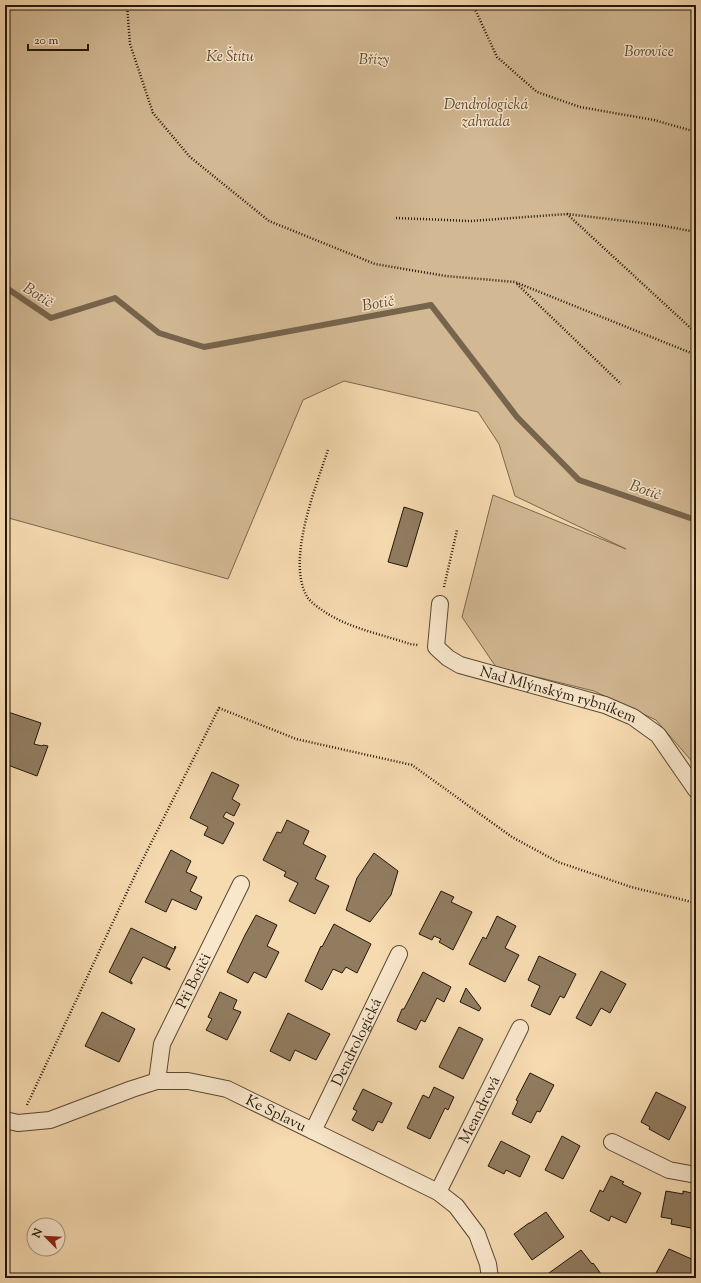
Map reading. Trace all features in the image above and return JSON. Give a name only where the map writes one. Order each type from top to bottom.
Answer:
[{"type":"street","points":[[436,647],[440,604]]},
{"type":"street","name":"Nad Mlýnským rybníkem","points":[[436,647],[448,658],[460,665],[606,705],[633,717],[658,735],[696,790]]},
{"type":"street","name":"Při Botiči","points":[[157,1081],[162,1044],[241,884]]},
{"type":"street","name":"Dendrologická","points":[[313,1131],[399,954]]},
{"type":"street","name":"Meandrová","points":[[438,1192],[520,1028]]},
{"type":"street","name":"Ke Splavu","points":[[12,1121],[50,1120],[157,1081],[188,1081],[227,1089],[438,1192],[456,1206],[477,1234],[488,1264],[490,1278]]},
{"type":"street","points":[[612,1142],[669,1170],[696,1175]]},
{"type":"path","points":[[127,5],[130,44],[153,113],[190,157],[269,221],[375,264],[446,276],[515,282],[696,355]]},
{"type":"path","points":[[473,5],[497,57],[537,92],[580,107],[654,120],[696,132]]},
{"type":"path","points":[[567,214],[696,333]]},
{"type":"path","points":[[396,218],[471,221],[567,214],[659,225],[696,232]]},
{"type":"path","points":[[515,282],[621,384]]},
{"type":"path","points":[[328,450],[309,506],[301,545],[300,569],[303,588],[308,599],[321,610],[340,621],[410,644],[436,647]]},
{"type":"path","points":[[440,604],[457,530]]},
{"type":"path","points":[[12,1121],[219,708],[296,739],[412,765],[512,837],[558,862],[631,887],[696,903]]},
{"type":"green space","points":[[5,5],[696,5],[696,766],[656,720],[594,691],[496,667],[462,617],[493,495],[626,549],[515,496],[499,444],[478,412],[344,381],[303,400],[228,579],[5,517]]},
{"type":"building","points":[[404,507],[423,513],[407,567],[388,562]]},
{"type":"building","points":[[5,711],[41,723],[34,744],[48,746],[37,776],[5,764]]},
{"type":"building","points":[[212,772],[239,785],[232,799],[240,804],[234,816],[226,812],[223,817],[234,823],[223,844],[204,835],[208,827],[190,818]]},
{"type":"building","points":[[287,820],[309,831],[303,844],[326,856],[315,879],[329,886],[315,914],[289,901],[298,883],[284,876],[286,872],[263,860],[277,832],[281,833]]},
{"type":"building","points":[[171,850],[191,861],[186,872],[197,877],[190,891],[202,897],[196,910],[172,899],[166,912],[145,902]]},
{"type":"building","points":[[374,853],[398,871],[391,895],[370,922],[346,910],[357,878]]},
{"type":"building","points":[[441,891],[454,897],[451,902],[472,912],[453,950],[439,942],[441,939],[434,936],[432,940],[419,934]]},
{"type":"building","points":[[256,915],[277,925],[267,946],[279,952],[266,978],[254,972],[248,983],[227,972]]},
{"type":"building","points":[[497,916],[516,926],[505,948],[519,955],[505,982],[469,964],[483,937],[486,939]]},
{"type":"building","points":[[334,924],[371,944],[357,973],[346,967],[342,973],[333,969],[322,990],[305,981],[321,946],[322,947]]},
{"type":"building","points":[[131,928],[174,949],[175,946],[176,947],[166,967],[170,970],[143,957],[130,981],[132,984],[109,972]]},
{"type":"building","points":[[539,956],[576,974],[564,998],[560,996],[550,1015],[531,1006],[540,986],[528,980]]},
{"type":"building","points":[[601,971],[626,984],[610,1013],[601,1008],[591,1026],[576,1018]]},
{"type":"building","points":[[423,972],[451,987],[444,1002],[437,998],[425,1022],[421,1020],[416,1030],[397,1021],[402,1009],[404,1009]]},
{"type":"building","points":[[466,988],[481,1008],[479,1011],[460,1002]]},
{"type":"building","points":[[220,992],[237,1000],[233,1009],[241,1012],[227,1040],[206,1030],[212,1019],[208,1017]]},
{"type":"building","points":[[102,1012],[135,1029],[119,1062],[85,1046]]},
{"type":"building","points":[[288,1013],[330,1034],[316,1060],[295,1050],[290,1061],[270,1051]]},
{"type":"building","points":[[459,1027],[483,1039],[463,1079],[439,1067]]},
{"type":"building","points":[[530,1073],[554,1085],[540,1112],[537,1111],[531,1123],[512,1114],[518,1101],[516,1100]]},
{"type":"building","points":[[434,1087],[454,1097],[448,1110],[445,1108],[430,1139],[407,1128],[423,1095],[429,1098]]},
{"type":"building","points":[[363,1089],[392,1103],[382,1123],[378,1121],[373,1131],[352,1120],[357,1111],[353,1109]]},
{"type":"building","points":[[656,1092],[686,1107],[669,1140],[649,1129],[650,1127],[641,1122]]},
{"type":"building","points":[[696,1127],[696,1146],[692,1145]]},
{"type":"building","points":[[562,1136],[580,1146],[563,1179],[545,1170]]},
{"type":"building","points":[[501,1141],[530,1156],[520,1177],[506,1170],[504,1174],[488,1166]]},
{"type":"building","points":[[611,1176],[624,1182],[622,1184],[641,1193],[626,1223],[611,1216],[609,1221],[590,1211],[600,1190],[603,1192]]},
{"type":"building","points":[[666,1191],[683,1194],[683,1191],[696,1194],[696,1229],[671,1224],[672,1219],[661,1217]]},
{"type":"building","points":[[546,1212],[564,1237],[532,1260],[514,1234]]},
{"type":"building","points":[[669,1249],[696,1261],[696,1272],[691,1278],[661,1278],[655,1275]]},
{"type":"building","points":[[581,1250],[604,1278],[542,1278]]},
{"type":"waterway","name":"Botič","points":[[5,287],[51,318],[115,298],[159,333],[204,347],[431,305],[517,417],[579,480],[696,520]]},
{"type":"park label","name":"Borovice","points":[[649,51]]},
{"type":"park label","name":"Ke Štítu","points":[[230,56]]},
{"type":"park label","name":"Břízy","points":[[374,59]]},
{"type":"park label","name":"Dendrologická zahrada","points":[[486,112]]}]
